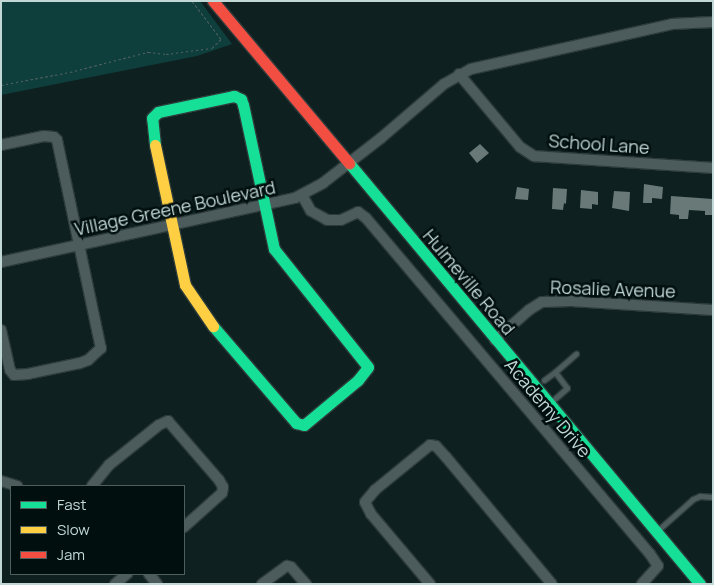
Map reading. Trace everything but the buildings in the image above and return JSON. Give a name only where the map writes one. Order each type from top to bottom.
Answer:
[{"type":"street","points":[[216,5],[228,1]]},
{"type":"street","name":"Hulmeville Road","points":[[216,5],[347,165],[657,530],[700,584]]},
{"type":"street","name":"Village Greene Boulevard","points":[[1,262],[80,246],[302,195],[347,165],[459,74],[484,64],[672,24],[713,22]]},
{"type":"street","name":"School Lane","points":[[459,74],[520,147],[534,156],[713,168]]},
{"type":"street","points":[[234,96],[240,99],[271,241],[280,258],[368,367],[358,380],[304,425],[300,425],[289,416],[194,302],[185,285],[172,225],[151,122],[154,114],[234,96]]},
{"type":"street","points":[[1,145],[44,136],[54,137],[59,151],[80,246],[100,348],[88,360],[80,363],[28,374],[14,375],[10,370],[1,330]]},
{"type":"street","name":"Academy Drive","points":[[302,195],[311,211],[327,220],[341,220],[358,212],[366,218],[658,566],[642,584]]},
{"type":"street","name":"Rosalie Avenue","points":[[495,340],[529,310],[542,302],[571,301],[713,310]]},
{"type":"street","points":[[93,485],[109,465],[159,425],[168,421],[220,480],[223,487],[222,493],[185,526]]},
{"type":"street","points":[[430,584],[365,505],[368,497],[375,490],[430,445],[436,446],[446,457],[552,584]]},
{"type":"street","points":[[1,481],[14,485]]},
{"type":"street","points":[[262,584],[287,566],[291,567],[306,584]]},
{"type":"street","points":[[115,584],[126,575]]},
{"type":"lane","points":[[544,380],[576,354]]},
{"type":"lane","points":[[549,403],[567,388],[554,372]]},
{"type":"lane","points":[[657,530],[693,499],[700,496],[713,497]]},
{"type":"path","points":[[1,85],[70,72],[148,52],[166,54],[212,48],[221,39],[192,1]]},
{"type":"shaded area","points":[[1,1],[200,1],[232,44],[197,56],[1,95]]},
{"type":"traffic: fast","points":[[213,326],[296,423],[304,425],[358,380],[368,367],[274,249],[243,105],[241,99],[234,96]]},
{"type":"traffic: fast","points":[[155,145],[152,118],[158,112],[234,96]]},
{"type":"traffic: fast","points":[[349,163],[700,584]]},
{"type":"traffic: slow","points":[[155,145],[185,285],[213,326]]},
{"type":"traffic: jam","points":[[213,1],[349,163]]}]
